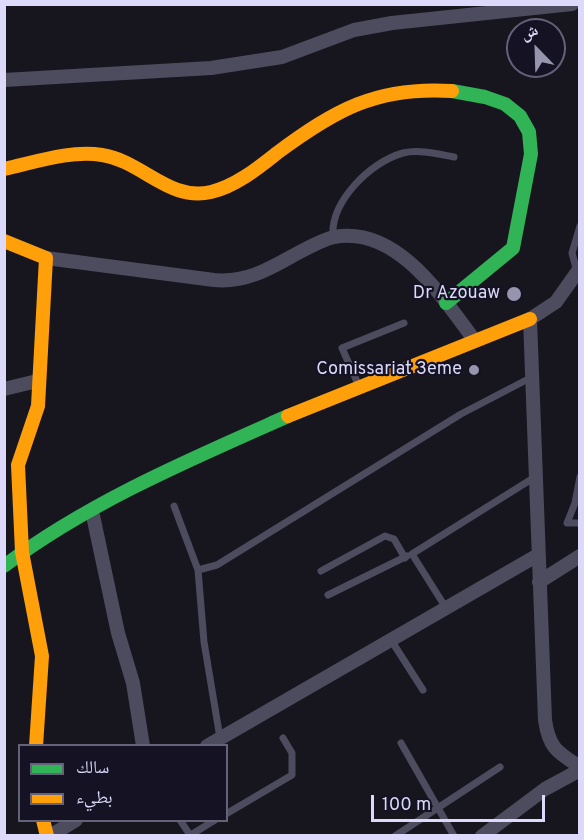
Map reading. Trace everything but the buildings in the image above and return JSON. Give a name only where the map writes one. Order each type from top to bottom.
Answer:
[{"type":"street","points":[[4,80],[212,68],[282,57],[354,30],[392,22],[572,4]]},
{"type":"street","points":[[4,169],[65,157],[101,154],[134,165],[176,192],[191,195],[206,193],[221,190],[239,180],[326,117],[377,96],[423,91],[467,92],[495,99],[513,111],[529,131],[532,154],[513,248],[446,303]]},
{"type":"street","points":[[4,241],[46,258],[214,280],[236,280],[256,275],[333,237],[354,236],[377,242],[399,255],[435,288],[475,341]]},
{"type":"street","points":[[4,255],[23,248]]},
{"type":"street","points":[[36,744],[42,656],[22,552],[18,465],[38,406],[37,381],[46,258]]},
{"type":"street","points":[[4,566],[22,552],[92,511],[191,460],[359,387],[530,319],[556,302],[578,270]]},
{"type":"street","points":[[482,836],[546,789],[579,769],[556,751],[548,739],[539,582],[534,376],[530,319]]},
{"type":"street","points":[[4,389],[37,381]]},
{"type":"street","points":[[92,511],[117,633],[134,683],[143,744]]},
{"type":"street","points":[[210,744],[538,555]]},
{"type":"street","points":[[539,582],[579,556]]},
{"type":"street","points":[[49,836],[73,822]]},
{"type":"lane","points":[[333,237],[332,225],[337,210],[353,189],[386,160],[405,153],[431,152],[454,157]]},
{"type":"lane","points":[[578,270],[572,253],[579,226]]},
{"type":"lane","points":[[359,387],[342,348],[404,323]]},
{"type":"lane","points":[[198,570],[217,566],[461,414],[534,376]]},
{"type":"lane","points":[[328,595],[405,558],[535,477]]},
{"type":"lane","points":[[579,477],[575,503],[567,523],[579,523]]},
{"type":"lane","points":[[174,506],[198,570],[204,642],[220,738]]},
{"type":"lane","points":[[321,571],[385,536],[394,539],[405,558]]},
{"type":"lane","points":[[412,554],[446,608]]},
{"type":"lane","points":[[391,640],[423,690]]},
{"type":"lane","points":[[228,813],[292,775],[292,753],[283,738]]},
{"type":"lane","points":[[401,743],[454,836]]},
{"type":"lane","points":[[395,836],[500,767]]},
{"type":"lane","points":[[181,822],[189,835],[212,822]]},
{"type":"traffic: fast","points":[[446,303],[513,248],[531,154],[529,132],[520,116],[505,104],[485,97],[452,91]]},
{"type":"traffic: fast","points":[[4,566],[37,543],[106,502],[178,465],[288,416]]},
{"type":"traffic: slow","points":[[4,169],[65,155],[102,155],[130,165],[182,191],[196,194],[211,192],[238,181],[318,124],[358,104],[401,93],[425,90],[452,91]]},
{"type":"traffic: slow","points":[[4,241],[46,258],[38,406],[18,465],[22,552],[42,656],[36,744]]},
{"type":"traffic: slow","points":[[288,416],[530,319]]},
{"type":"traffic: slow","points":[[44,822],[47,836]]},
{"type":"place","name":"Dr Azouaw","points":[[514,294]]},
{"type":"place","name":"Comissariat 3eme","points":[[474,370]]}]
